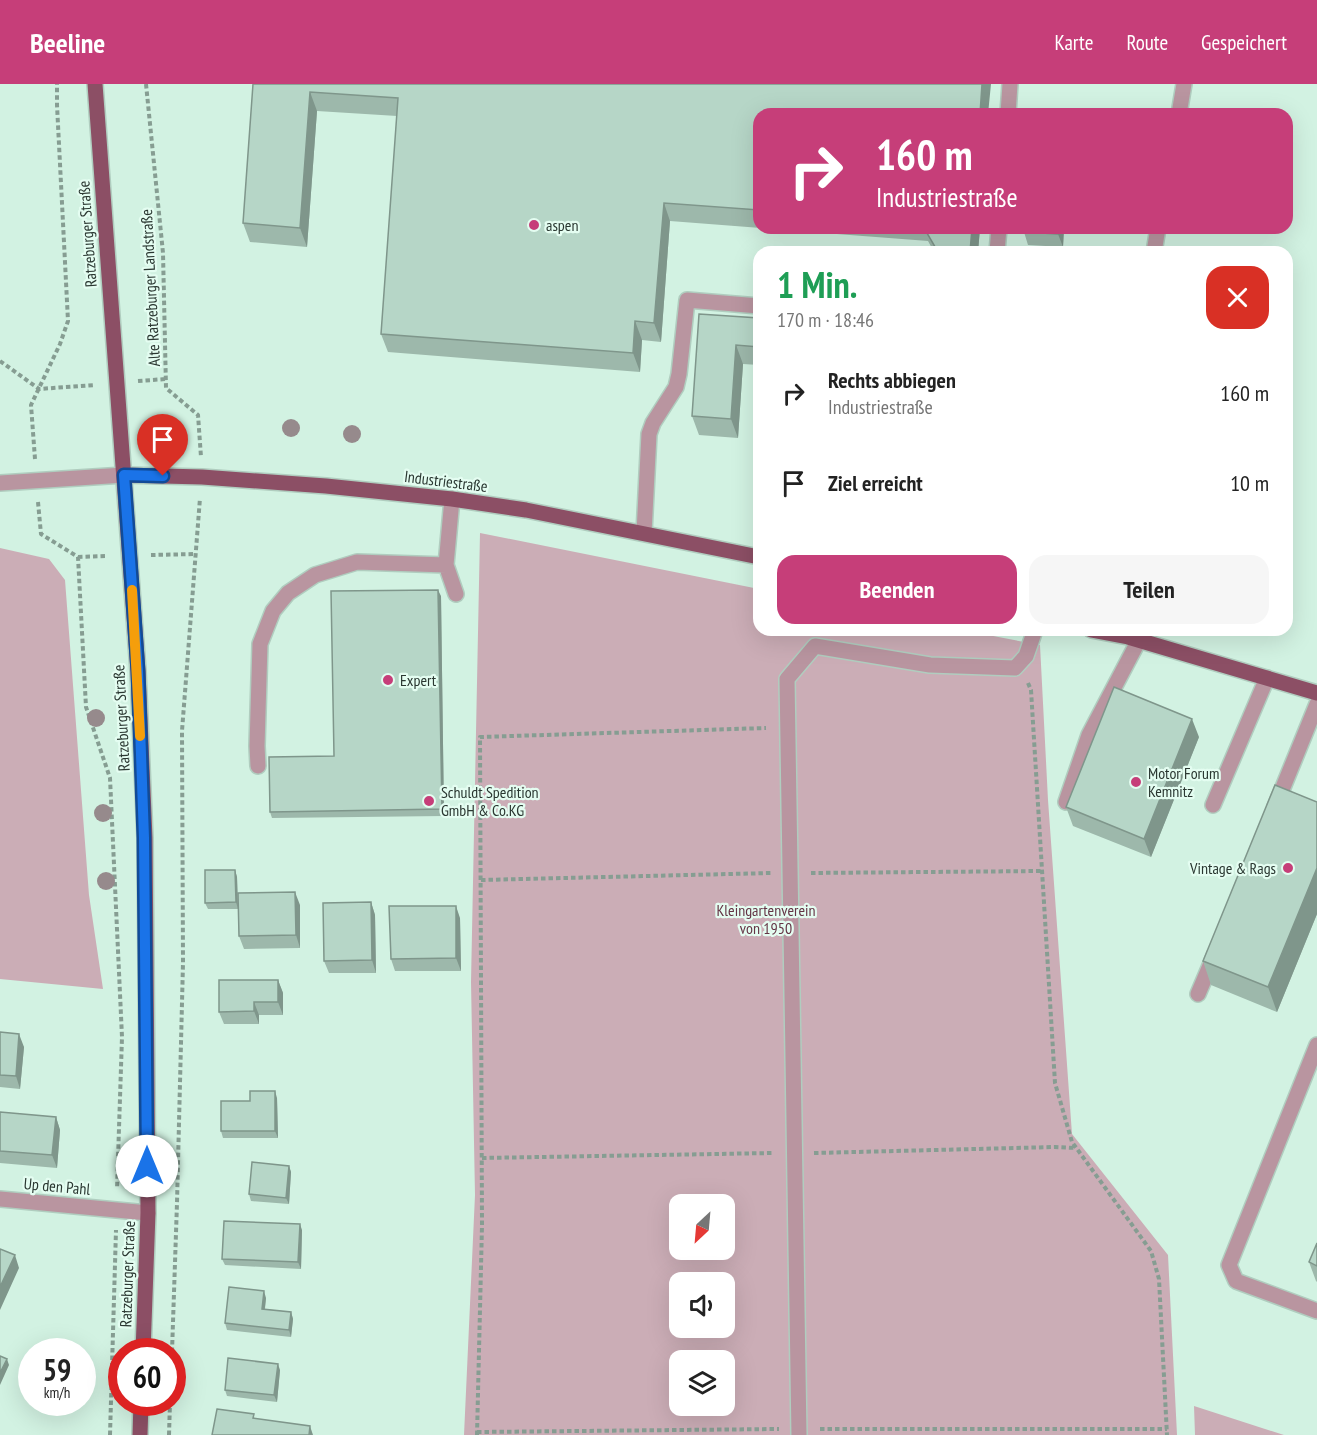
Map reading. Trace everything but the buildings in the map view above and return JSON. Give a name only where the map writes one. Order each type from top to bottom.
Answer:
[{"type":"main road","name":"Ratzeburger Straße","points":[[95,84],[138,671],[144,838],[147,1213],[143,1338]]},
{"type":"main road","name":"Industriestraße","points":[[124,475],[202,477],[326,486],[452,499],[525,510],[753,556]]},
{"type":"main road","points":[[1120,636],[1317,693]]},
{"type":"main road","points":[[140,1435],[141,1416]]},
{"type":"street","points":[[1008,108],[1010,84]]},
{"type":"street","points":[[1180,108],[1184,84]]},
{"type":"street","points":[[644,533],[649,434],[653,423],[676,387],[687,300],[753,306]]},
{"type":"street","points":[[0,483],[124,475]]},
{"type":"street","points":[[452,499],[446,565],[456,594]]},
{"type":"street","points":[[258,766],[260,644],[273,611],[288,593],[315,575],[357,562],[446,565]]},
{"type":"street","points":[[799,1435],[787,680],[814,646],[930,664],[1015,668],[1026,656],[1033,636]]},
{"type":"street","points":[[1066,802],[1089,735],[1139,640]]},
{"type":"street","points":[[1213,805],[1267,678]]},
{"type":"street","points":[[1269,822],[1317,704]]},
{"type":"street","points":[[1198,994],[1220,940]]},
{"type":"street","points":[[1317,1045],[1229,1265],[1236,1281],[1317,1311]]},
{"type":"street","name":"Up den Pahl","points":[[0,1199],[147,1213]]},
{"type":"path","points":[[57,84],[68,321],[60,344],[31,405],[41,534],[78,557],[86,707],[110,778],[122,1038],[111,1435]]},
{"type":"path","name":"Alte Ratzeburger Landstraße","points":[[146,84],[163,253],[166,387],[198,415],[202,477],[182,731],[183,963],[172,1338]]},
{"type":"path","points":[[0,361],[39,389]]},
{"type":"path","points":[[1020,663],[1031,690],[1055,1083],[1072,1142],[1151,1251],[1158,1279],[1167,1435]]},
{"type":"path","points":[[477,1435],[482,1225],[480,736],[788,727]]},
{"type":"path","points":[[481,880],[790,873],[1042,871]]},
{"type":"path","points":[[169,1435],[170,1416]]},
{"type":"green space","name":"Kleingartenverein von 1950","points":[[480,533],[753,588],[753,636],[993,636],[1040,645],[1048,800],[1072,1134],[1168,1255],[1177,1435],[464,1435],[475,1195],[471,982]]},
{"type":"green space","points":[[0,548],[49,559],[65,580],[89,895],[103,989],[0,979]]},
{"type":"green space","points":[[1194,1406],[1284,1435],[1195,1435]]},
{"type":"slow traffic","points":[[132,590],[140,736]]},
{"type":"place","name":"aspen","points":[[534,225]]},
{"type":"place","name":"Expert","points":[[388,680]]},
{"type":"place","name":"Motor Forum Kemnitz","points":[[1136,782]]},
{"type":"place","name":"Schuldt Spedition GmbH & Co.KG","points":[[429,801]]},
{"type":"place","name":"Vintage & Rags","points":[[1288,868]]},
{"type":"route","points":[[147,1166],[144,838],[138,671],[124,475],[163,476]]}]
